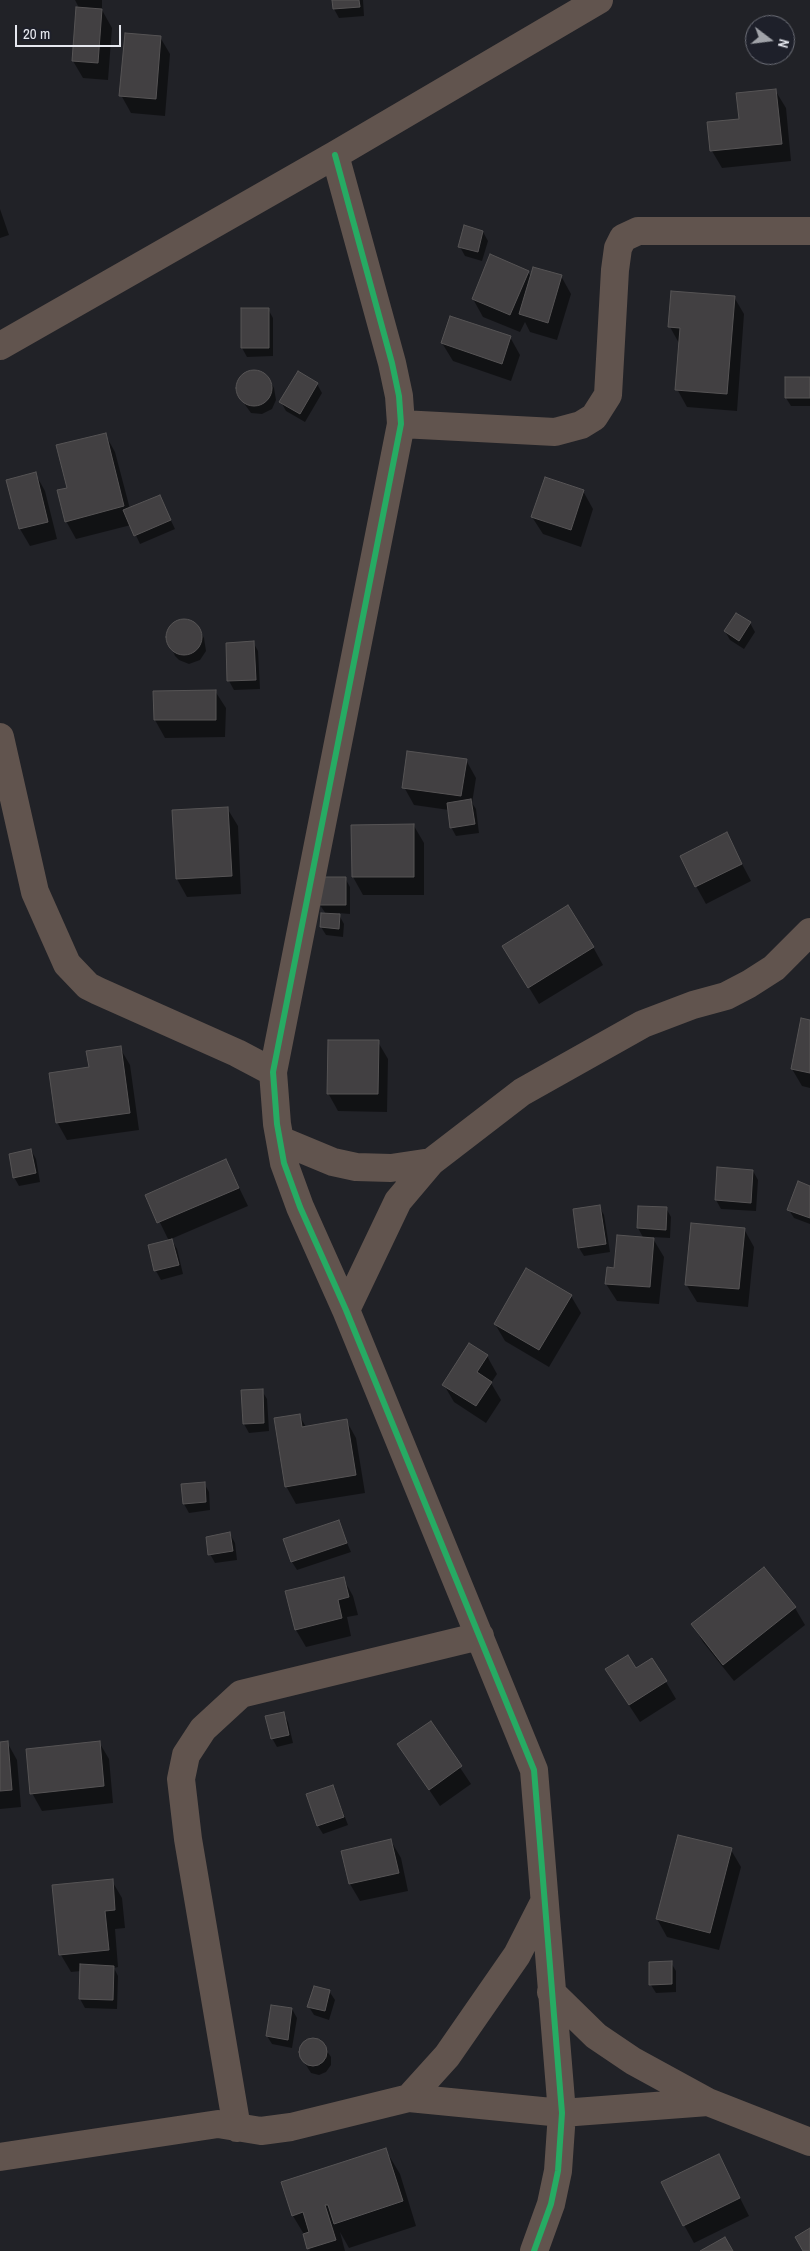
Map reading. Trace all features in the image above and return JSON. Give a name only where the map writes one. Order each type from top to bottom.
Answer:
[{"type":"street","points":[[0,346],[335,156],[599,0]]},
{"type":"street","points":[[335,156],[392,363],[399,396],[401,424],[273,1072],[284,1162],[300,1207],[346,1310],[534,1770],[562,2113],[558,2171],[551,2204],[534,2251]]},
{"type":"street","points":[[401,424],[555,432],[581,425],[594,417],[608,395],[615,270],[618,248],[623,238],[638,231],[810,231]]},
{"type":"street","points":[[0,737],[35,892],[67,964],[88,986],[98,992],[237,1053],[273,1072]]},
{"type":"street","points":[[346,1310],[398,1201],[430,1162],[522,1092],[643,1024],[694,1005],[726,996],[749,984],[774,968],[810,932]]},
{"type":"street","points":[[280,1140],[333,1162],[356,1167],[391,1168],[430,1162]]},
{"type":"street","points":[[237,2128],[188,1839],[181,1779],[186,1755],[203,1729],[214,1717],[242,1694],[480,1636]]},
{"type":"street","points":[[409,2098],[447,2056],[517,1954],[544,1902]]},
{"type":"street","points":[[551,1992],[596,2036],[633,2061],[708,2102],[810,2142]]},
{"type":"street","points":[[0,2158],[218,2124],[261,2131],[291,2126],[409,2098],[562,2113],[708,2102]]},
{"type":"building","points":[[332,0],[359,0],[360,7],[333,9]]},
{"type":"building","points":[[76,7],[102,9],[98,63],[72,61]]},
{"type":"building","points":[[125,33],[161,36],[156,99],[119,96]]},
{"type":"building","points":[[776,89],[782,144],[710,151],[707,122],[739,119],[736,93]]},
{"type":"building","points":[[464,225],[483,231],[478,252],[458,247]]},
{"type":"building","points":[[490,254],[529,271],[510,315],[472,299]]},
{"type":"building","points":[[533,267],[562,275],[548,323],[519,314]]},
{"type":"building","points":[[671,291],[735,296],[727,394],[675,390],[680,328],[668,327]]},
{"type":"building","points":[[241,308],[269,308],[269,348],[241,348]]},
{"type":"building","points":[[450,316],[511,336],[502,364],[441,343]]},
{"type":"building","points":[[254,370],[261,371],[267,375],[271,381],[271,395],[267,401],[261,405],[254,406],[247,405],[241,401],[237,395],[236,388],[237,381],[241,375],[247,371]]},
{"type":"building","points":[[298,371],[318,383],[300,414],[279,402]]},
{"type":"building","points":[[785,377],[810,377],[810,398],[785,398]]},
{"type":"building","points":[[106,433],[124,506],[65,522],[57,490],[67,488],[56,445]]},
{"type":"building","points":[[36,472],[48,522],[19,529],[6,480]]},
{"type":"building","points":[[545,477],[584,490],[571,530],[531,517]]},
{"type":"building","points":[[160,495],[171,520],[134,536],[123,510]]},
{"type":"building","points":[[736,613],[751,622],[739,641],[724,631]]},
{"type":"building","points":[[184,619],[191,620],[197,624],[201,630],[201,644],[197,650],[191,654],[184,655],[177,654],[171,650],[167,644],[166,637],[167,630],[171,624],[177,620]]},
{"type":"building","points":[[254,641],[256,680],[227,681],[226,643]]},
{"type":"building","points":[[216,690],[216,720],[154,720],[153,691]]},
{"type":"building","points":[[407,751],[467,759],[461,796],[402,788]]},
{"type":"building","points":[[471,799],[475,824],[450,828],[447,803]]},
{"type":"building","points":[[228,807],[232,876],[176,879],[172,810]]},
{"type":"building","points":[[414,824],[414,877],[352,877],[351,825]]},
{"type":"building","points":[[727,832],[742,864],[695,887],[680,856]]},
{"type":"building","points":[[320,877],[346,877],[346,905],[319,905]]},
{"type":"building","points":[[568,905],[594,947],[528,988],[502,946]]},
{"type":"building","points":[[321,913],[340,914],[339,929],[320,927]]},
{"type":"building","points":[[801,1018],[810,1020],[810,1073],[791,1069]]},
{"type":"building","points":[[328,1040],[379,1040],[378,1094],[327,1094]]},
{"type":"building","points":[[121,1046],[130,1113],[56,1123],[49,1073],[89,1067],[86,1051]]},
{"type":"building","points":[[31,1149],[36,1173],[13,1178],[9,1154]]},
{"type":"building","points":[[226,1159],[239,1188],[157,1223],[145,1195]]},
{"type":"building","points":[[717,1167],[753,1170],[751,1203],[715,1200]]},
{"type":"building","points":[[798,1181],[810,1186],[810,1218],[787,1210]]},
{"type":"building","points":[[600,1205],[606,1244],[578,1248],[573,1209]]},
{"type":"building","points":[[638,1206],[667,1207],[666,1230],[637,1228]]},
{"type":"building","points":[[691,1223],[745,1228],[739,1289],[685,1285]]},
{"type":"building","points":[[617,1235],[654,1238],[650,1287],[605,1284],[607,1267],[614,1268]]},
{"type":"building","points":[[172,1239],[179,1265],[154,1271],[148,1245]]},
{"type":"building","points":[[526,1268],[572,1295],[539,1350],[494,1324]]},
{"type":"building","points":[[469,1343],[488,1355],[477,1372],[492,1382],[476,1406],[442,1385]]},
{"type":"building","points":[[263,1389],[264,1423],[243,1424],[241,1390]]},
{"type":"building","points":[[300,1414],[302,1427],[347,1419],[356,1475],[285,1487],[274,1418]]},
{"type":"building","points":[[205,1482],[206,1502],[183,1504],[181,1484]]},
{"type":"building","points":[[339,1520],[347,1543],[291,1562],[283,1539]]},
{"type":"building","points":[[230,1532],[233,1551],[208,1555],[206,1537]]},
{"type":"building","points":[[764,1567],[796,1607],[723,1665],[691,1624]]},
{"type":"building","points":[[344,1577],[349,1597],[338,1600],[342,1618],[295,1630],[285,1591]]},
{"type":"building","points":[[628,1655],[636,1668],[652,1658],[667,1681],[629,1705],[605,1669]]},
{"type":"building","points":[[284,1712],[289,1735],[271,1739],[265,1716]]},
{"type":"building","points":[[431,1721],[462,1766],[429,1790],[397,1744]]},
{"type":"building","points":[[8,1741],[12,1790],[0,1791],[0,1742]]},
{"type":"building","points":[[100,1741],[104,1786],[30,1794],[26,1749]]},
{"type":"building","points":[[333,1785],[344,1817],[317,1826],[306,1794]]},
{"type":"building","points":[[678,1835],[732,1848],[710,1933],[656,1919]]},
{"type":"building","points":[[391,1839],[399,1873],[349,1884],[341,1851]]},
{"type":"building","points":[[113,1879],[115,1910],[105,1911],[109,1950],[59,1955],[52,1885]]},
{"type":"building","points":[[672,1961],[672,1984],[649,1985],[649,1962]]},
{"type":"building","points":[[80,1964],[114,1966],[113,2000],[79,1999]]},
{"type":"building","points":[[314,1986],[330,1990],[325,2011],[307,2007]]},
{"type":"building","points":[[271,2005],[292,2008],[288,2040],[266,2036]]},
{"type":"building","points":[[313,2038],[323,2042],[327,2052],[323,2062],[313,2066],[303,2062],[299,2052],[303,2042]]},
{"type":"building","points":[[386,2148],[403,2201],[334,2224],[328,2205],[325,2205],[336,2240],[307,2249],[303,2234],[309,2232],[303,2212],[292,2216],[281,2182]]},
{"type":"building","points":[[719,2154],[740,2198],[683,2226],[661,2182]]},
{"type":"building","points":[[810,2228],[810,2251],[803,2251],[795,2237]]},
{"type":"building","points":[[725,2237],[733,2251],[700,2251]]},
{"type":"cycle path","points":[[335,155],[392,363],[399,396],[401,424],[273,1072],[277,1124],[284,1163],[300,1207],[346,1310],[534,1770],[562,2113],[558,2171],[551,2204],[534,2251]]}]
